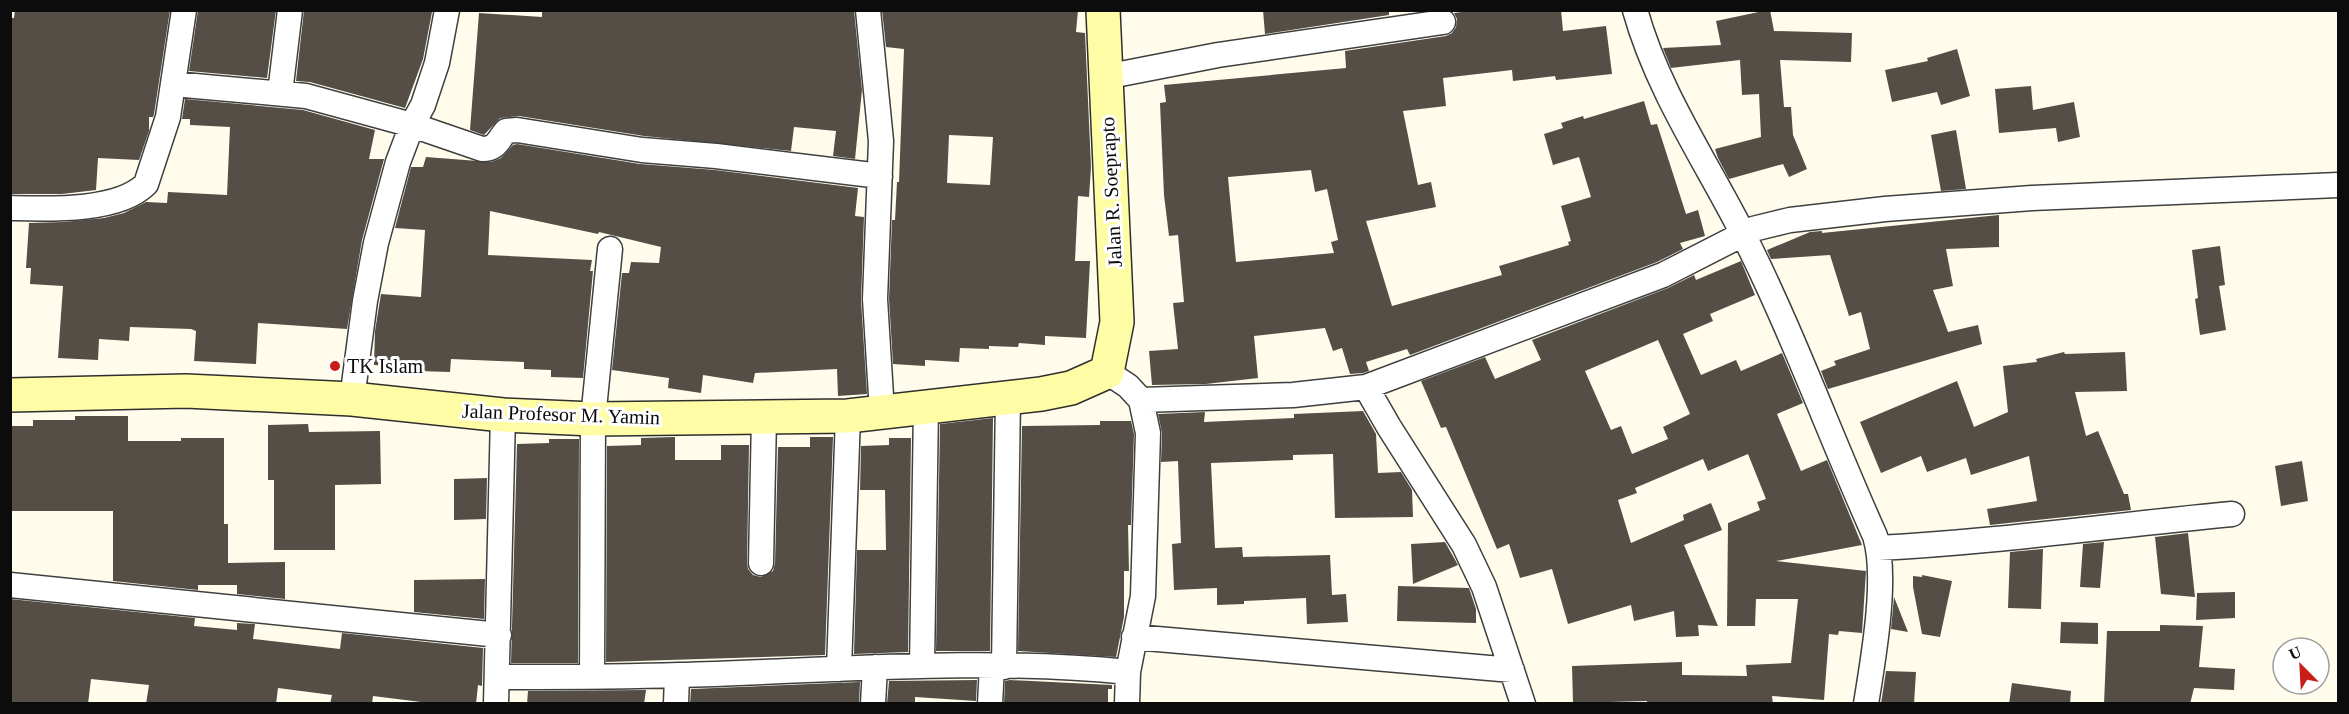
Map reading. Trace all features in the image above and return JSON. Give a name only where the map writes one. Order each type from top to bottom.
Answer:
[{"type":"main road","name":"Jalan R. Soeprapto","points":[[1103,10],[1117,321],[1107,372]]},
{"type":"main road","name":"Jalan Profesor M. Yamin","points":[[10,395],[186,391],[352,399],[502,415],[593,418],[848,416],[1071,388],[1107,372]]},
{"type":"street","points":[[10,208],[91,205],[127,198],[146,184],[163,137],[184,10]]},
{"type":"street","points":[[280,93],[290,10]]},
{"type":"street","points":[[352,399],[365,301],[376,243],[398,162],[412,125],[423,105],[437,63],[447,10]]},
{"type":"street","points":[[868,10],[881,141],[875,299],[882,412]]},
{"type":"street","points":[[1635,10],[1653,66],[1684,129],[1743,235],[1815,392],[1878,548],[1878,604],[1866,704]]},
{"type":"street","points":[[1106,77],[1218,55],[1443,22]]},
{"type":"street","points":[[173,84],[280,93],[322,100],[412,125],[482,149],[493,148],[506,131],[517,130],[642,150],[716,156],[880,176]]},
{"type":"street","points":[[1141,400],[1293,395],[1366,387],[1663,275],[1768,224],[1790,220],[1886,209],[2032,198],[2338,185]]},
{"type":"street","points":[[592,676],[593,418],[610,249]]},
{"type":"street","points":[[1107,372],[1128,386],[1141,400],[1148,433],[1143,596],[1128,672],[1127,704]]},
{"type":"street","points":[[1366,387],[1464,545],[1484,587],[1523,704]]},
{"type":"street","points":[[990,704],[998,667],[1008,397]]},
{"type":"street","points":[[921,666],[926,407]]},
{"type":"street","points":[[496,704],[502,415]]},
{"type":"street","points":[[839,669],[848,416]]},
{"type":"street","points":[[762,563],[764,417]]},
{"type":"street","points":[[1878,548],[1963,543],[2232,514]]},
{"type":"street","points":[[10,585],[499,635]]},
{"type":"street","points":[[1134,637],[1512,670]]},
{"type":"street","points":[[498,677],[677,676],[921,666],[1065,665],[1128,672]]},
{"type":"street","points":[[873,704],[875,667]]},
{"type":"street","points":[[676,704],[677,676]]},
{"type":"building","points":[[15,10],[170,10],[154,114],[153,117],[149,117],[149,131],[139,160],[98,158],[96,190],[62,194],[10,194],[10,18],[14,18]]},
{"type":"building","points":[[198,10],[276,10],[267,78],[189,71]]},
{"type":"building","points":[[304,10],[422,10],[432,12],[423,59],[405,108],[310,82],[296,81]]},
{"type":"building","points":[[542,10],[854,10],[862,90],[855,159],[833,156],[836,131],[794,127],[791,151],[644,136],[519,116],[500,118],[484,135],[470,130],[479,13],[542,17]]},
{"type":"building","points":[[882,10],[1078,10],[1076,32],[1085,33],[1091,167],[1089,197],[1078,196],[1075,261],[1090,261],[1086,338],[1045,336],[1045,345],[1019,343],[1018,347],[960,348],[959,362],[925,360],[925,366],[893,364],[889,299],[892,220],[895,220],[897,182],[899,182],[904,49],[886,47]],"holes":[[[949,135],[993,137],[990,185],[947,183]]]},
{"type":"building","points":[[1263,10],[1389,10],[1389,15],[1265,34]]},
{"type":"building","points":[[1477,10],[1561,10],[1563,31],[1606,26],[1612,74],[1556,80],[1555,76],[1513,81],[1512,70],[1443,78],[1446,106],[1403,111],[1418,185],[1431,182],[1436,207],[1366,221],[1392,306],[1502,275],[1499,266],[1569,245],[1568,242],[1571,241],[1561,206],[1591,197],[1579,157],[1553,165],[1544,134],[1563,128],[1561,123],[1583,116],[1584,119],[1644,101],[1651,125],[1657,124],[1686,214],[1698,210],[1705,236],[1680,243],[1683,249],[1657,262],[1410,355],[1407,349],[1366,362],[1369,371],[1363,373],[1350,374],[1342,348],[1333,351],[1325,328],[1254,336],[1258,378],[1206,384],[1152,385],[1149,351],[1178,349],[1173,303],[1184,302],[1178,235],[1169,236],[1164,195],[1160,103],[1166,102],[1164,85],[1346,68],[1345,51],[1446,36],[1452,33],[1457,19],[1454,13]],"holes":[[[1311,170],[1315,192],[1327,189],[1338,240],[1331,242],[1334,253],[1236,262],[1228,177]]]},
{"type":"building","points":[[1770,10],[1774,31],[1852,33],[1851,62],[1780,60],[1784,107],[1791,107],[1793,135],[1807,169],[1789,177],[1783,164],[1729,179],[1715,149],[1761,137],[1759,94],[1742,95],[1740,60],[1671,68],[1663,48],[1721,45],[1716,21]]},
{"type":"building","points":[[1957,49],[1970,96],[1941,105],[1937,92],[1892,102],[1885,70],[1928,61],[1927,58]]},
{"type":"building","points":[[2031,86],[2033,110],[2074,102],[2080,137],[2058,142],[2056,128],[1999,133],[1995,89]]},
{"type":"building","points":[[185,99],[303,110],[375,130],[369,159],[384,159],[362,240],[347,329],[258,323],[256,364],[194,361],[196,331],[191,329],[130,327],[129,341],[99,339],[98,360],[58,358],[63,286],[30,284],[31,268],[26,268],[29,223],[104,218],[124,213],[146,202],[167,203],[168,192],[227,195],[230,127],[190,125],[190,119],[182,119]]},
{"type":"building","points":[[1956,130],[1966,189],[1941,191],[1931,135]]},
{"type":"building","points":[[513,145],[640,164],[715,170],[858,188],[855,216],[864,217],[861,300],[867,394],[838,396],[837,369],[755,373],[753,383],[703,375],[701,393],[668,388],[669,378],[612,370],[622,273],[629,273],[631,262],[659,263],[661,247],[599,232],[598,234],[490,211],[488,255],[592,260],[590,271],[593,271],[583,378],[551,377],[551,370],[524,369],[524,362],[451,359],[450,372],[417,371],[417,367],[374,365],[375,331],[381,294],[421,297],[425,230],[395,228],[411,167],[423,167],[426,157],[491,162],[501,158]]},
{"type":"building","points":[[1999,215],[1999,247],[1946,249],[1953,286],[1933,290],[1948,332],[1978,325],[1982,344],[1828,389],[1821,371],[1836,365],[1834,361],[1870,349],[1861,312],[1849,316],[1830,255],[1771,259],[1767,250],[1810,232],[1822,231],[1822,233]]},
{"type":"building","points":[[2220,246],[2225,285],[2219,286],[2226,330],[2200,335],[2192,250]]},
{"type":"building","points":[[1741,261],[1755,295],[1710,314],[1713,321],[1683,334],[1701,375],[1736,360],[1741,371],[1782,353],[1803,403],[1777,414],[1801,471],[1827,460],[1862,545],[1776,561],[1866,571],[1862,633],[1839,631],[1838,635],[1829,634],[1824,700],[1772,696],[1773,704],[1647,704],[1647,701],[1573,703],[1572,666],[1682,662],[1682,675],[1747,676],[1746,665],[1791,663],[1798,599],[1756,599],[1755,626],[1727,626],[1728,523],[1760,510],[1757,502],[1766,499],[1748,454],[1708,471],[1703,459],[1635,488],[1637,493],[1618,500],[1631,543],[1684,520],[1683,515],[1711,503],[1722,530],[1684,545],[1718,626],[1698,625],[1699,636],[1676,637],[1674,611],[1634,621],[1631,605],[1568,624],[1552,569],[1520,578],[1509,544],[1497,549],[1446,427],[1441,428],[1421,381],[1485,357],[1495,379],[1541,360],[1532,340],[1668,288],[1694,275],[1696,280]],"holes":[[[1658,340],[1690,414],[1663,427],[1668,439],[1632,454],[1621,426],[1611,430],[1585,371]]]},
{"type":"building","points":[[2064,352],[2065,354],[2125,352],[2127,391],[2075,392],[2086,436],[2098,431],[2124,494],[2128,494],[2131,510],[1990,525],[1987,509],[2037,501],[2029,456],[1971,475],[1966,458],[1927,472],[1921,456],[1881,473],[1860,422],[1957,381],[1974,427],[2008,412],[2003,366],[2037,362],[2036,359]]},
{"type":"building","points":[[1363,411],[1376,434],[1378,473],[1401,472],[1412,490],[1413,517],[1335,518],[1333,454],[1293,455],[1293,460],[1211,463],[1215,548],[1242,547],[1243,557],[1330,555],[1332,595],[1346,594],[1348,622],[1307,624],[1306,598],[1244,601],[1244,604],[1217,605],[1217,588],[1174,590],[1172,544],[1181,543],[1178,461],[1161,462],[1162,433],[1158,414],[1205,412],[1204,422],[1294,418],[1294,414]]},
{"type":"building","points":[[75,416],[128,416],[128,441],[224,438],[224,524],[228,524],[228,563],[285,562],[285,599],[237,594],[237,585],[198,585],[198,590],[113,581],[113,511],[10,511],[10,426],[33,426],[33,420],[75,420]]},
{"type":"building","points":[[993,418],[990,651],[936,651],[940,424]]},
{"type":"building","points":[[1100,421],[1131,421],[1134,434],[1131,525],[1128,525],[1129,571],[1124,571],[1124,617],[1116,657],[1018,651],[1022,426],[1100,425]]},
{"type":"building","points":[[308,424],[309,432],[380,431],[381,484],[335,485],[335,550],[274,550],[274,480],[268,480],[268,425]]},
{"type":"building","points":[[675,437],[675,460],[721,460],[721,445],[749,445],[747,563],[753,575],[761,577],[773,571],[775,563],[778,447],[810,447],[810,437],[833,437],[825,655],[606,662],[607,446],[641,445],[641,438]]},
{"type":"building","points":[[889,438],[911,438],[908,652],[854,654],[857,550],[886,550],[885,490],[860,490],[861,446],[889,445]]},
{"type":"building","points":[[549,439],[579,439],[578,663],[511,663],[517,444],[549,443]]},
{"type":"building","points":[[2302,461],[2308,501],[2281,506],[2275,466]]},
{"type":"building","points":[[487,478],[486,519],[454,520],[454,479]]},
{"type":"building","points":[[2188,533],[2195,597],[2161,594],[2155,537]]},
{"type":"building","points":[[1445,542],[1458,565],[1413,584],[1411,544]]},
{"type":"building","points":[[2104,542],[2100,588],[2080,587],[2083,544]]},
{"type":"building","points":[[2043,549],[2041,609],[2008,608],[2010,552]]},
{"type":"building","points":[[1922,575],[1952,581],[1940,637],[1922,634],[1913,576],[1922,577]]},
{"type":"building","points":[[485,579],[484,619],[414,612],[414,580]]},
{"type":"building","points":[[1398,586],[1469,588],[1476,609],[1476,623],[1397,621]]},
{"type":"building","points":[[2235,592],[2235,618],[2196,620],[2197,593]]},
{"type":"building","points":[[1894,597],[1908,632],[1891,629]]},
{"type":"building","points":[[10,599],[195,618],[194,626],[237,630],[237,623],[255,624],[253,639],[340,649],[342,633],[483,648],[482,686],[478,685],[476,704],[437,704],[373,696],[372,704],[330,704],[332,695],[278,688],[276,704],[146,704],[149,685],[91,679],[88,704],[10,704]]},
{"type":"building","points":[[2061,622],[2098,623],[2098,644],[2060,643]]},
{"type":"building","points":[[2160,625],[2203,626],[2199,667],[2235,669],[2234,690],[2194,688],[2190,704],[2104,704],[2107,631],[2160,631]]},
{"type":"building","points":[[1886,671],[1916,672],[1914,704],[1881,704]]},
{"type":"building","points":[[977,680],[976,701],[915,697],[915,704],[887,704],[889,681]]},
{"type":"building","points":[[1005,681],[1112,685],[1112,689],[1108,689],[1108,704],[1004,703]]},
{"type":"building","points":[[860,682],[859,704],[690,704],[691,689]]},
{"type":"building","points":[[2012,683],[2071,691],[2070,704],[2009,704]]},
{"type":"building","points":[[646,690],[644,704],[527,704],[528,691]]},
{"type":"place","name":"TK Islam","points":[[335,366]]}]
